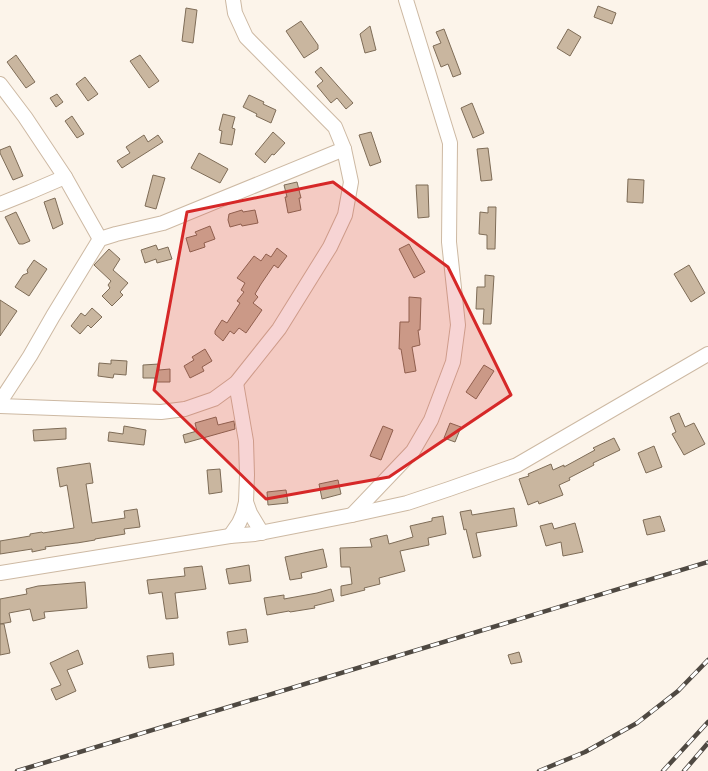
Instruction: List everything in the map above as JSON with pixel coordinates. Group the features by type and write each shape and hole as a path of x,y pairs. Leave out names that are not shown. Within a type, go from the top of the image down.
{"street":[{"path":"0,406 161,412 185,409 214,399 236,383 279,329 330,247 345,215 351,182 344,149 335,127 246,37 235,13 232,0"},
{"path":"352,515 413,451 431,420 453,362 458,325 449,242 450,143 406,0"},
{"path":"0,84 25,117 65,177 100,239"},
{"path":"0,402 30,356 100,239 163,223 344,149"},
{"path":"0,204 65,177"},
{"path":"0,573 230,536 262,533 407,503 517,465 708,354"},
{"path":"230,536 239,523 246,502 246,441 236,383"},
{"path":"246,502 250,513 262,533"}],"highlighted area":[{"path":"333,182 448,267 511,395 389,477 266,499 154,390 187,212"}],"building":[{"path":"598,6 616,13 612,24 594,17"},
{"path":"186,8 197,10 193,43 182,41"},
{"path":"301,21 318,45 318,49 304,58 286,31"},
{"path":"370,26 376,50 365,53 360,34"},
{"path":"444,29 461,74 453,77 448,64 441,67 433,46 441,43 436,32"},
{"path":"568,29 581,37 570,56 557,48"},
{"path":"16,55 35,82 26,88 7,62"},
{"path":"140,55 159,81 149,88 130,61"},
{"path":"321,67 353,103 346,109 337,98 331,103 317,86 323,81 315,72"},
{"path":"85,77 98,94 88,101 76,84"},
{"path":"57,94 63,102 56,107 50,98"},
{"path":"249,95 276,110 271,123 256,116 257,114 243,107"},
{"path":"472,103 484,133 473,138 461,108"},
{"path":"223,114 235,117 232,128 235,129 232,145 220,143 222,131 219,130"},
{"path":"72,116 84,134 77,138 65,121"},
{"path":"273,132 285,143 274,155 272,154 265,163 255,154"},
{"path":"371,132 381,162 370,166 359,135"},
{"path":"144,135 148,142 158,135 163,142 122,168 117,161 130,153 126,147"},
{"path":"10,146 23,176 13,180 0,153 0,150"},
{"path":"488,148 492,180 481,181 477,149"},
{"path":"199,153 228,169 220,183 191,168"},
{"path":"153,175 165,178 156,209 145,206"},
{"path":"628,179 644,180 643,203 627,202"},
{"path":"297,182 301,198 299,198 301,210 288,213 285,197 287,197 284,185"},
{"path":"416,185 428,185 429,217 418,218"},
{"path":"55,198 63,224 53,229 44,202"},
{"path":"488,207 496,207 495,249 487,249 487,235 479,234 480,212 488,213"},
{"path":"242,210 243,212 255,210 258,223 242,226 241,224 230,227 228,220 229,214"},
{"path":"16,212 30,241 23,244 19,244 5,217"},
{"path":"210,226 215,239 204,243 205,247 190,252 186,238 197,235 195,232"},
{"path":"409,244 425,272 414,278 399,249"},
{"path":"156,245 158,250 168,247 172,259 157,263 156,259 145,263 141,250"},
{"path":"277,248 287,256 278,268 274,265 255,294 258,297 253,303 262,310 246,333 239,328 234,334 230,331 223,341 215,334 215,331 222,320 227,323 240,303 237,301 244,292 241,290 245,283 237,278 254,256 261,261 266,254 271,257"},
{"path":"109,249 120,259 113,270 128,283 120,292 123,295 112,306 102,296 110,288 108,285 111,281 94,265"},
{"path":"34,260 47,269 29,296 15,287 23,275 28,273 27,270"},
{"path":"689,265 705,293 691,302 674,274"},
{"path":"485,275 494,276 491,324 483,324 484,309 476,309 477,287 485,287"},
{"path":"409,297 421,298 420,330 418,330 420,345 412,347 416,371 405,373 401,349 399,349 400,322 409,322"},
{"path":"0,300 17,311 0,336"},
{"path":"92,308 102,317 91,328 88,325 80,334 71,326 81,313 85,316"},
{"path":"205,349 212,361 202,367 204,371 190,378 184,366 194,360 192,357"},
{"path":"111,360 127,361 126,375 114,374 113,378 98,376 99,363 111,364"},
{"path":"159,364 159,370 170,369 170,382 155,382 155,378 143,378 143,365"},
{"path":"484,365 494,371 476,399 466,392"},
{"path":"679,413 685,427 694,423 705,444 684,455 672,434 676,432 670,417"},
{"path":"216,417 218,425 234,421 235,429 185,443 183,435 197,431 195,423"},
{"path":"450,423 461,427 455,442 444,438"},
{"path":"124,426 146,430 144,445 108,441 109,432 123,434"},
{"path":"383,426 393,430 381,460 370,456"},
{"path":"66,428 66,439 34,441 33,430"},
{"path":"614,438 620,450 593,463 594,465 559,485 563,495 539,504 538,501 528,505 519,479 529,476 528,474 551,464 553,470 564,465 564,467 595,450 593,448"},
{"path":"654,446 662,467 646,473 638,453"},
{"path":"90,463 93,483 86,484 92,523 125,518 124,511 137,509 140,527 124,529 125,534 95,540 45,547 46,549 32,552 32,549 0,554 0,541 30,536 30,534 74,528 67,485 60,487 57,468"},
{"path":"220,469 222,492 209,494 207,470"},
{"path":"338,480 341,494 322,499 319,484"},
{"path":"286,490 288,503 268,505 267,492"},
{"path":"514,508 517,526 476,533 481,556 473,558 460,512 471,510 472,515"},
{"path":"443,516 446,534 428,538 429,545 400,551 405,571 379,578 380,584 364,588 365,590 341,596 341,586 352,584 350,567 341,567 340,548 372,547 370,539 387,535 389,544 413,537 410,526 432,521 432,518"},
{"path":"660,516 665,531 647,535 643,520"},
{"path":"552,523 554,529 575,523 583,552 563,556 561,542 546,546 540,526"},
{"path":"323,549 327,567 301,573 302,578 290,580 285,557"},
{"path":"249,565 251,581 229,584 226,569"},
{"path":"202,566 206,589 175,593 178,618 166,619 162,592 149,594 147,580 185,576 184,568"},
{"path":"85,582 87,608 44,612 45,618 33,621 30,609 9,613 11,622 0,624 0,599 27,594 26,589 38,586"},
{"path":"331,589 334,601 314,606 315,608 267,615 264,598 284,595 284,599"},
{"path":"0,624 4,624 10,653 0,655"},
{"path":"246,629 248,642 229,645 227,632"},
{"path":"78,650 83,664 67,670 76,691 56,700 51,689 61,685 50,663"},
{"path":"519,652 522,662 511,664 508,655"},
{"path":"173,653 174,665 149,668 147,656"}],"railway":[{"path":"17,771 708,562"},
{"path":"539,771 585,752 637,723 678,691 708,660"},
{"path":"663,771 708,722"},
{"path":"684,771 708,743"}]}
